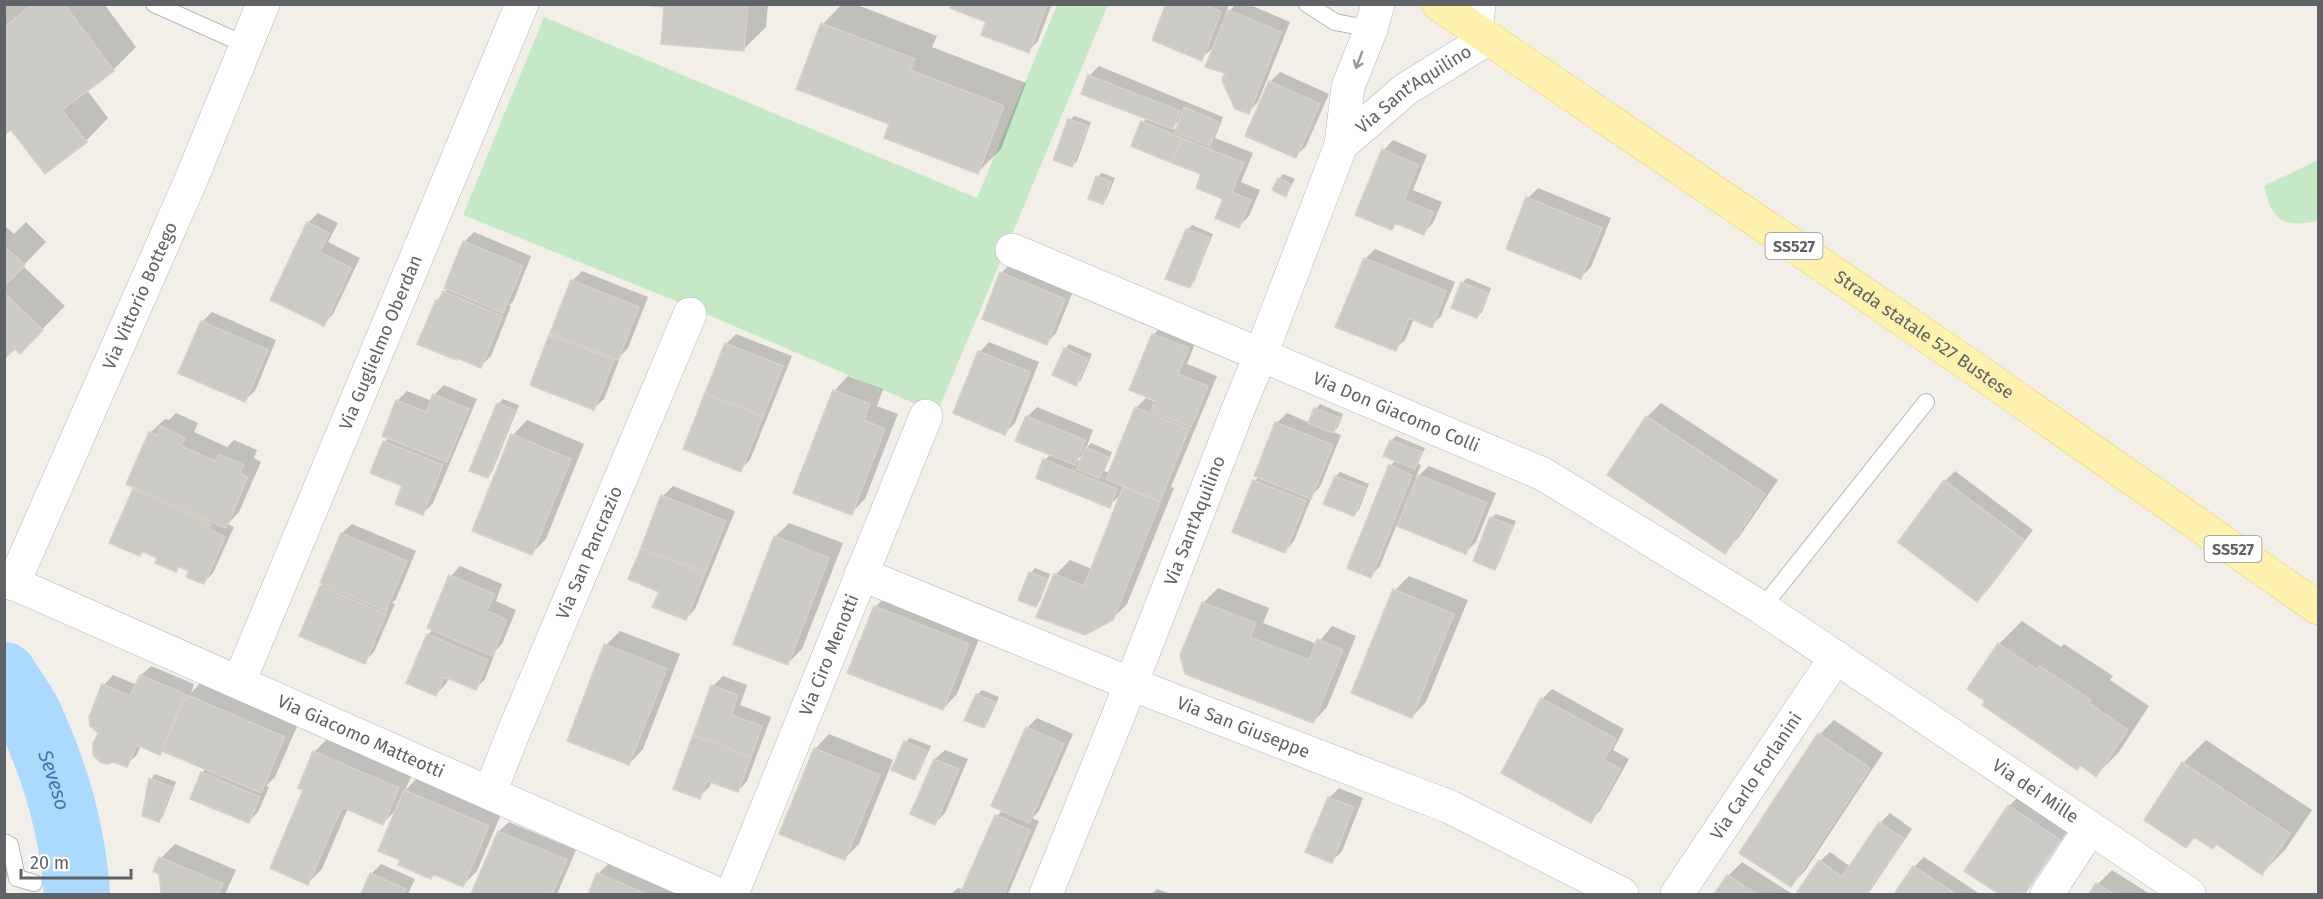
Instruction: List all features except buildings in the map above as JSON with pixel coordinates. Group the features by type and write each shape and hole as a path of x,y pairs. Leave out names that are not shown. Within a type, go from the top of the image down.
{"main road":[{"name":"Strada statale 527 Bustese","path":"1438,4 1481,25 2319,608"}],"street":[{"name":"Via Vittorio Bottego","path":"9,581 186,189 263,4"},
{"name":"Via Guglielmo Oberdan","path":"239,682 522,4"},
{"name":"Via Sant'Aquilino","path":"1046,894 1261,354 1341,145 1348,87 1374,17"},
{"name":"Via Sant'Aquilino","path":"1341,145 1481,25"},
{"name":"Via Don Giacomo Colli","path":"1012,250 1543,474 1762,608 1882,688"},
{"name":"Via San Pancrazio","path":"490,793 690,314"},
{"name":"Via Ciro Menotti","path":"732,894 926,416"},
{"name":"Via San Giuseppe","path":"861,574 1131,684 1450,807 1622,894"},
{"name":"Via Giacomo Matteotti","path":"9,581 718,894"},
{"name":"Via Carlo Forlanini","path":"1677,894 1836,657"},
{"name":"Via dei Mille","path":"1882,688 2189,894"},
{"path":"2047,894 2090,829"}],"lane":[{"path":"154,4 246,45"},
{"name":"Via Sant'Aquilino","path":"1307,4 1335,22 1374,17"},
{"path":"1762,608 1926,402"},
{"path":"4,842 10,845 17,878 34,883"}],"green space":[{"path":"1057,5 1108,5 937,413 671,299 463,215 544,17 977,198"},
{"path":"2318,160 2318,221 2296,223 2281,219 2271,207 2264,186"}],"waterway":[{"name":"Seveso","path":"4,675 31,719 48,761 62,805 72,849 77,894"}]}
